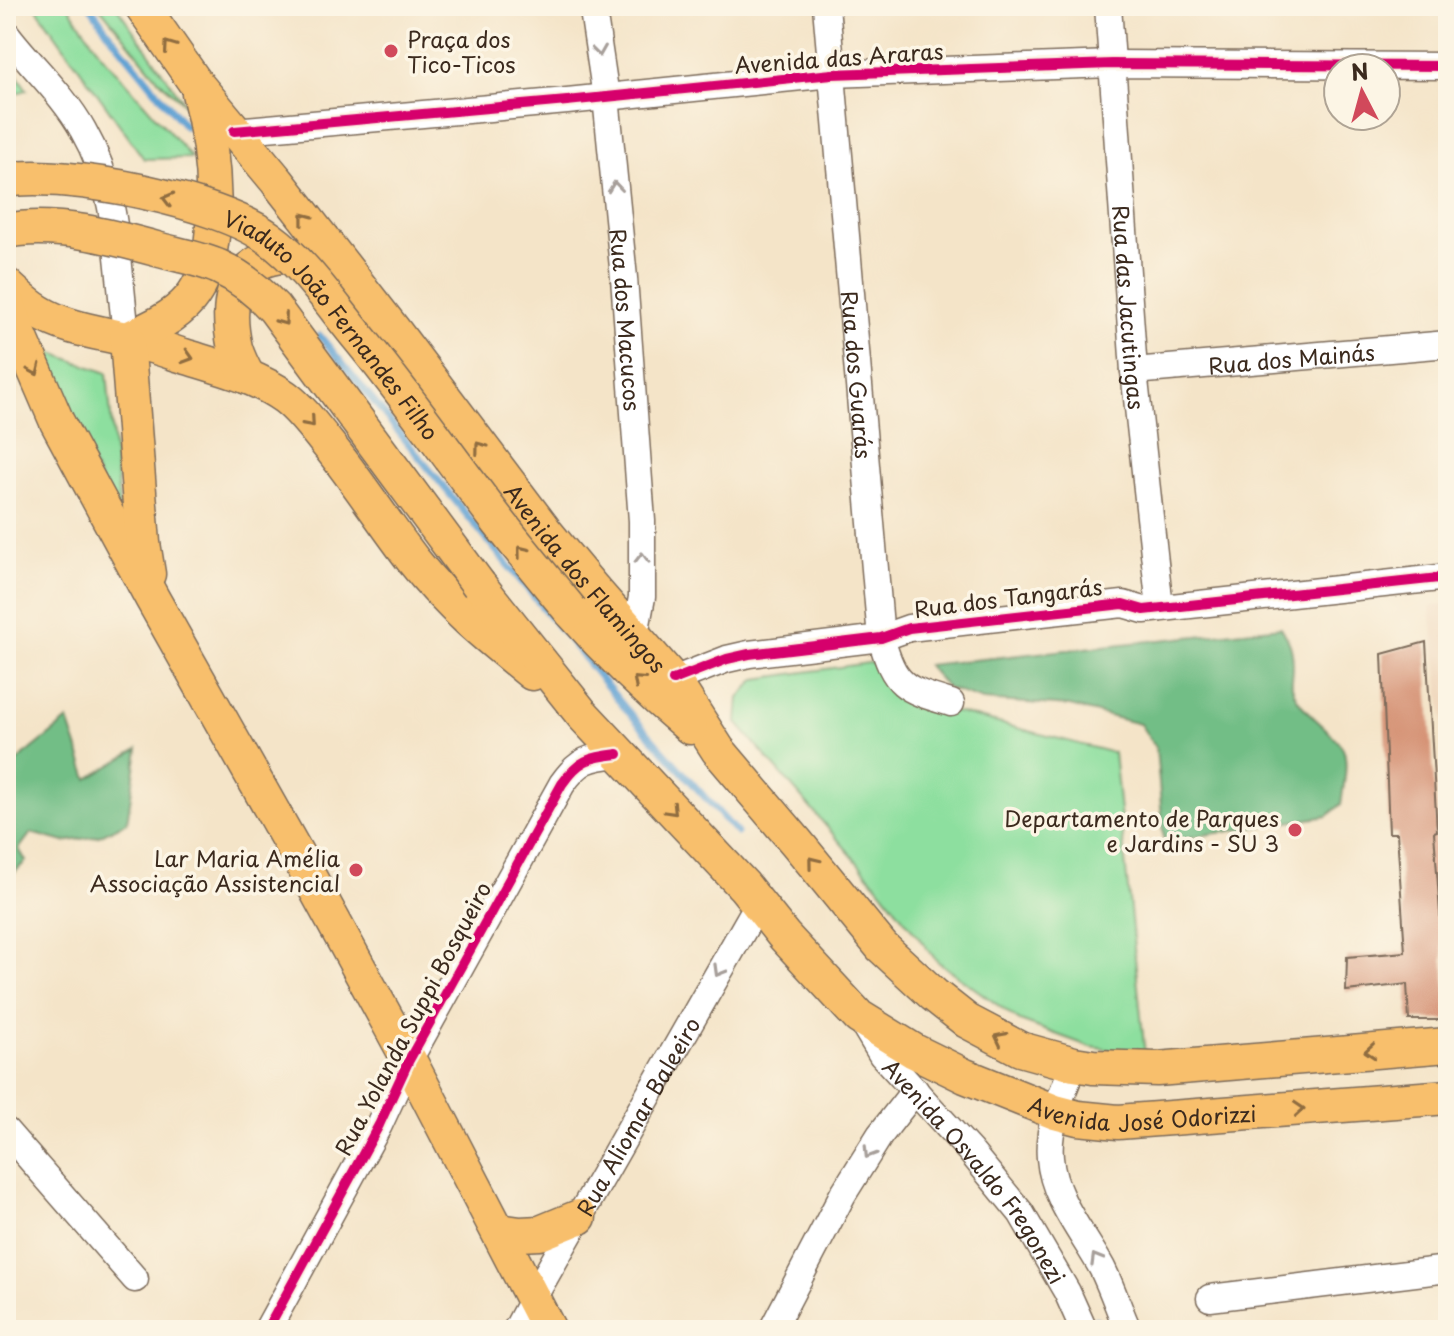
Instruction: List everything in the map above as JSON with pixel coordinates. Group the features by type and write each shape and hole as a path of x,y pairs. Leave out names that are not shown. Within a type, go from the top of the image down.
{"main road":[{"name":"Avenida dos Flamingos","path":"145,7 197,85 277,181 394,331 544,530 673,680 718,750 882,947 967,1021 1020,1049 1084,1065"},
{"path":"127,339 182,307 196,290 206,269 212,242 211,163 197,85"},
{"name":"Viaduto João Fernandes Filho","path":"6,180 58,178 142,192 204,209 245,224 269,238 298,263 393,380 493,515 606,651 718,750"},
{"name":"Viaduto João Fernandes Filho","path":"6,231 35,228 74,231 145,246 218,267 257,291 274,308 479,585 582,714"},
{"path":"248,377 236,351 232,315 237,283 246,271 261,260 280,255 311,257 349,274"},
{"path":"6,285 47,316 248,377 288,399 310,422 442,595 468,622 582,714"},
{"path":"6,298 57,422 409,1060 549,1330"},
{"path":"127,339 143,543 152,598"},
{"name":"Avenida José Odorizzi","path":"582,714 744,886 784,936 859,1017 952,1070 1055,1112 1118,1122 1448,1097"},
{"name":"Avenida José Odorizzi","path":"1084,1065 1157,1069 1448,1045"},
{"path":"499,1231 540,1233 579,1217"}],"street":[{"name":"Rua dos Macucos","path":"591,6 606,97 624,278 642,521 642,597 635,635"},
{"name":"Rua dos Guarás","path":"826,6 881,638 889,665 898,680 910,689 951,703"},
{"name":"Rua das Jacutingas","path":"1108,6 1134,371 1160,608"},
{"path":"6,33 68,108 98,158 116,229 127,339"},
{"name":"Avenida das Araras","path":"234,131 832,74 1112,64 1448,66"},
{"name":"Rua dos Mainás","path":"1134,371 1448,344"},
{"name":"Rua dos Tangarás","path":"673,680 749,654 881,638 909,628 1123,604 1144,610 1448,577"},
{"name":"Rua Yolanda Suppi Bosqueiro","path":"267,1330 379,1125 409,1060 562,784 581,762 592,757 618,754"},
{"name":"Rua Aliomar Baleeiro","path":"516,1330 758,904"},
{"name":"Avenida Osvaldo Fregonezi","path":"859,1017 882,1055 970,1151 1021,1213 1067,1292 1084,1330"},
{"name":"Avenida Osvaldo Fregonezi","path":"1084,1065 1055,1112 1050,1158 1063,1201 1102,1269 1128,1330"},
{"path":"772,1330 843,1194 880,1135 915,1090"},
{"path":"6,1131 135,1279"},
{"path":"1210,1298 1448,1269"}],"shaded area":[{"path":"1448,605 1448,764 1430,606"}],"green space":[{"path":"35,6 68,6 101,54 192,158 144,159"},
{"path":"99,6 116,6 186,105 158,79"},
{"path":"6,59 27,90 6,96"},
{"path":"39,348 107,373 121,526"},
{"path":"1281,627 1292,651 1295,695 1338,741 1345,754 1341,804 1328,816 1164,841 1156,748 1140,724 1070,706 983,700 947,688 927,665"},
{"path":"875,662 895,695 1114,753 1145,1055 1091,1047 1020,1021 937,961 878,886 737,723 739,698 756,679"},
{"path":"68,720 88,779 138,749 127,822 99,836 64,842 31,833 19,849 26,861 6,881 6,770"}],"building":[{"path":"1426,642 1437,831 1434,832 1448,1020 1409,1020 1407,984 1346,991 1347,957 1405,952 1397,833 1389,833 1382,654"}],"waterway":[{"path":"90,6 185,126"},
{"path":"320,336 625,708 737,833"},
{"path":"1096,1320 1100,1330"}],"cycle path":[{"path":"234,131 832,74 1112,64 1448,66"},
{"path":"673,680 749,654 881,638 909,628 1123,604 1144,610 1448,577"},
{"path":"267,1330 379,1125 409,1060 562,784 586,761 618,754"}],"place":[{"name":"Praça dos Tico-Ticos","path":"391,51"},
{"name":"Departamento de Parques e Jardins - SU 3","path":"1295,830"},
{"name":"Lar Maria Amélia Associação Assistencial","path":"356,870"}]}
